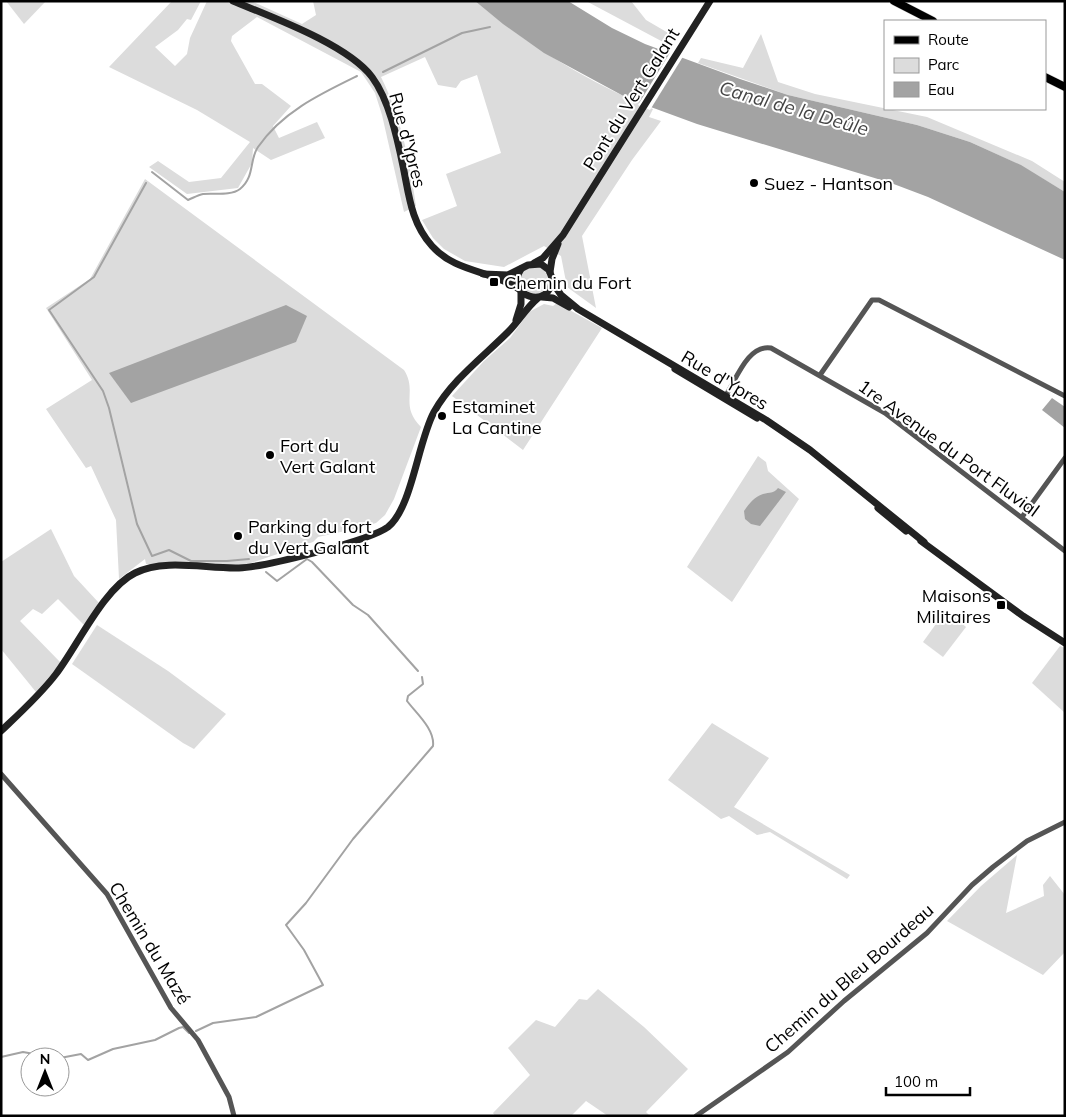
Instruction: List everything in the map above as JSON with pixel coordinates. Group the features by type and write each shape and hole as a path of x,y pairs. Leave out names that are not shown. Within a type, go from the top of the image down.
{"main road":[{"name":"Rue d'Ypres","path":"233,1 317,39 358,63 370,75 382,96 394,131 411,207 419,229 430,245 446,260 520,291"},
{"name":"Pont du Vert Galant","path":"563,235 710,1"},
{"path":"894,1 931,20"},
{"path":"1046,78 1065,87"},
{"path":"513,327 521,307 517,278 522,269 543,258 563,235"},
{"path":"1,731 52,679 107,599 125,579 137,572 154,567 252,567 368,537 389,526 403,504 426,430 439,403 483,355 550,288 552,259 563,235"},
{"path":"533,263 543,266 551,276"},
{"name":"Rue d'Ypres","path":"483,274 508,275 522,269"},
{"name":"Rue d'Ypres","path":"551,276 557,290 567,301 592,318"},
{"path":"520,291 530,298 540,297"},
{"name":"Rue d'Ypres","path":"540,297 553,298 592,318 726,395 776,427 806,447 864,493 893,522 1062,641"},
{"name":"Rue d'Ypres","path":"659,357 686,378 744,412 776,427"}],"street":[{"path":"820,375 872,300 879,300 1065,396"},
{"name":"1re Avenue du Port Fluvial","path":"726,395 754,352 764,347 771,348 885,413 1065,550"},
{"path":"1022,517 1065,458"},
{"name":"Chemin du Mazé","path":"1,774 88,870 110,898 171,1008 195,1036 230,1097 234,1116"},
{"name":"Chemin du Bleu Bourdeau","path":"696,1116 788,1052 844,1001 922,938 972,885 992,867 1027,841 1065,822"}],"green space":[{"path":"6,1 46,1 24,24"},
{"path":"172,1 201,1 191,20 187,19 178,30 155,47 175,66 187,54 190,38 207,1 251,1 302,24 316,15 313,1 475,1 516,33 560,62 605,87 653,109 649,117 661,121 632,160 582,236 596,308 567,287 561,256 544,246 504,267 465,261 444,249 433,238 422,220 457,206 446,174 501,153 477,75 461,81 456,88 438,85 425,57 381,77 394,108 404,140 411,173 416,206 404,212 382,115 375,93 361,72 257,17 232,36 231,41 255,84 262,84 291,106 273,126 279,138 317,122 325,138 271,160 253,148 252,163 238,188 187,194 149,167 158,161 189,182 221,178 250,142 197,110 109,67"},
{"path":"586,1 631,1 646,20 670,34 665,43"},
{"path":"761,34 778,82 815,94 884,108 884,110 927,117 1032,161 1065,182 1065,192 1020,165 970,142 917,125 788,95 698,63 701,58 743,68"},
{"path":"145,179 404,370 408,378 411,412 421,427 394,499 385,515 376,523 318,537 313,542 245,565 146,564 145,559 119,579 116,520 91,466 86,468 46,409 92,380 46,308 90,279"},
{"path":"534,266 544,270 548,280 544,290 534,294 524,290 520,280 524,270"},
{"path":"557,303 602,328 523,450 452,396 484,361 510,338 529,312 544,304 553,306"},
{"path":"758,456 766,462 768,471 799,499 732,602 687,567"},
{"path":"51,529 74,576 99,603 85,626 58,599 42,614 33,609 20,621 61,663 36,692 1,649 1,562"},
{"path":"946,610 966,627 943,657 923,642"},
{"path":"97,625 168,671 226,714 194,749 72,664"},
{"path":"1060,646 1065,648 1065,713 1032,683"},
{"path":"712,723 769,758 734,807 850,875 847,879 770,832 757,835 729,816 721,819 668,780"},
{"path":"1017,855 1006,913 1044,896 1043,885 1050,876 1065,895 1065,952 1043,975 947,921 981,886"},
{"path":"598,989 644,1027 688,1069 646,1112 650,1116 608,1116 586,1101 571,1116 495,1116 493,1113 530,1075 508,1048 536,1020 555,1027 579,999 587,1000"}],"water":[{"name":"Canal de la Deûle","path":"475,1 568,1 612,28 645,44 740,79 788,95 917,125 970,142 1021,165 1065,192 1065,260 928,197 891,183 697,124 629,99 544,53 503,24"},
{"path":"286,305 307,316 296,342 131,403 109,373"},
{"path":"1052,398 1065,407 1065,428 1042,410"},
{"path":"778,488 786,492 760,526 751,524 745,519 744,511 752,501 760,495 773,492"}],"pier":[{"path":"671,51 684,55 650,110 638,105"}],"waterway":[{"path":"383,72 462,33 490,27"},
{"path":"152,172 188,200 203,194 236,191 248,179 258,147 278,124 316,97 357,76"},
{"path":"146,183 94,277 49,310 103,391 109,408 137,524 152,556 169,550 191,561 249,559"},
{"path":"266,572 277,581 307,559 312,562 353,605 368,615 418,671"},
{"path":"196,1031 213,1023 256,1017 323,985 304,950 286,925 306,903 353,839 433,746 433,740 428,727 407,701 408,696 423,684 422,677"},
{"path":"70,1056 81,1054 88,1060 113,1049 155,1040 179,1028 183,1027 189,1033"},
{"path":"1,1057 20,1053"}],"place":[{"name":"Suez - Hantson","path":"754,183"},
{"name":"Chemin du Fort","path":"494,282"},
{"name":"Estaminet La Cantine","path":"442,416"},
{"name":"Fort du Vert Galant","path":"270,455"},
{"name":"Parking du fort du Vert Galant","path":"238,536"},
{"name":"Maisons Militaires","path":"1001,605"}]}
